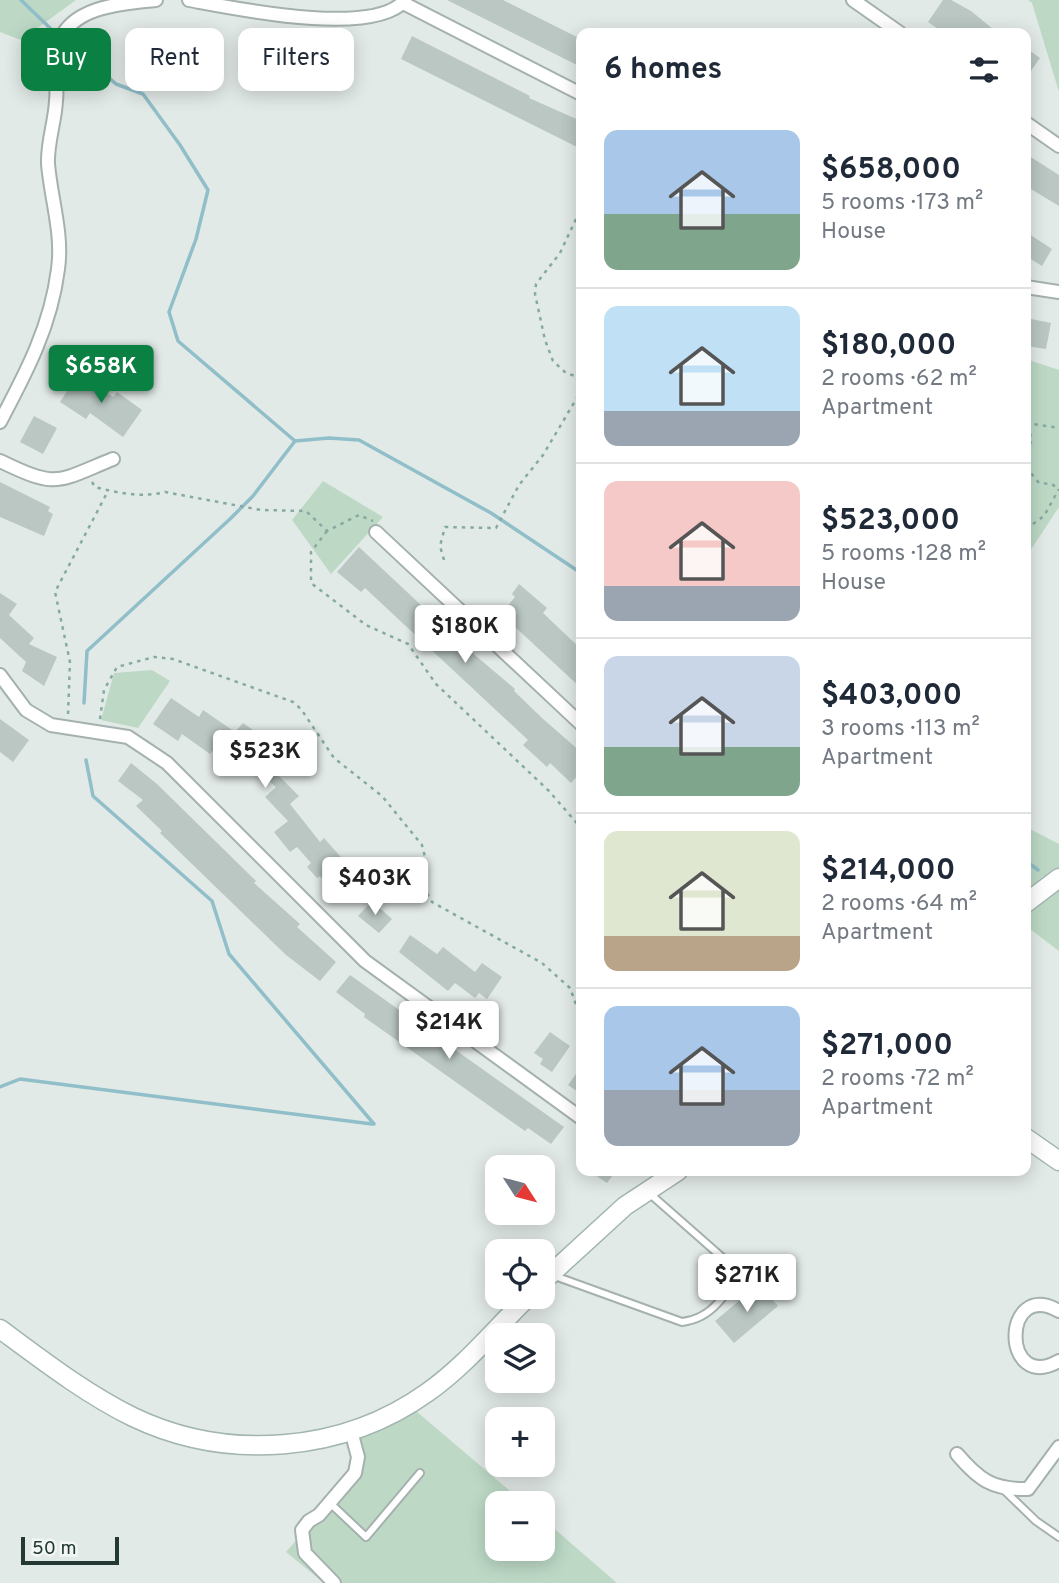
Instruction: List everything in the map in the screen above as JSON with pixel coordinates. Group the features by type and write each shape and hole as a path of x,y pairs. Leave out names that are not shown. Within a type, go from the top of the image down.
{"main road":[{"path":"1031,899 1059,878"},
{"path":"1031,1141 1059,1161"},
{"path":"555,1270 608,1220 670,1176"},
{"path":"0,1329 109,1404 165,1430 209,1440 260,1445 312,1441 351,1431 391,1415 438,1384 516,1309"}],"street":[{"path":"0,422 42,341 58,269 59,233 48,162 57,102 58,43 66,30 85,14 118,3 156,0"},
{"path":"189,0 272,15 312,18 379,15 404,2 576,91"},
{"path":"853,0 893,28"},
{"path":"1031,126 1059,146"},
{"path":"1031,288 1059,292"},
{"path":"0,461 35,478 51,481 113,459"},
{"path":"376,532 576,719"},
{"path":"0,675 26,710 51,725 128,737 167,763 365,961 576,1114"},
{"path":"1059,1311 1045,1306 1027,1311 1015,1326 1013,1336 1015,1345 1026,1361 1045,1366 1059,1361"},
{"path":"334,1583 311,1562 301,1539 304,1525 319,1515 350,1481 357,1465 351,1431"},
{"path":"957,1454 975,1475 1004,1490 1028,1489 1059,1447"}],"lane":[{"path":"555,1282 682,1322 696,1320 705,1312 729,1288 733,1281 732,1266 646,1192"},
{"path":"330,1503 366,1537 420,1474"},
{"path":"1004,1490 1036,1521 1059,1537"}],"path":[{"path":"576,219 560,253 537,284 535,294 545,340 553,361 566,373 576,376"},
{"path":"444,560 440,545 445,527 496,528 519,485 543,455 576,399"},
{"path":"1031,424 1059,428"},
{"path":"86,470 95,488 153,495 166,492 261,510 306,511 327,531"},
{"path":"1031,473 1039,483 1052,484 1059,490 1044,516 1031,525"},
{"path":"67,728 69,662 55,592 108,491"},
{"path":"376,532 375,523 359,515 327,531 311,552 311,583 366,625 408,644 436,684 548,790 576,822"},
{"path":"96,733 104,690 112,673 124,664 154,657 173,659 293,702 310,721 334,758 382,796 416,838 425,857 423,887 432,902 542,963 570,988 576,1004"}],"green space":[{"path":"0,0 76,0 38,28 21,28 21,40 0,32"},
{"path":"1028,0 1059,0 1059,92 1032,3"},
{"path":"1031,361 1059,370 1059,507 1031,549"},
{"path":"323,481 383,517 331,574 292,520"},
{"path":"152,670 170,681 138,728 101,720 114,673"},
{"path":"1031,830 1059,844 1059,951 1031,930"},
{"path":"409,1405 485,1470 485,1477 493,1477 510,1491 485,1491 485,1561 555,1561 555,1529 617,1583 324,1583 286,1552 355,1473 351,1431"}],"building":[{"path":"447,0 503,0 576,36 576,64"},
{"path":"943,0 951,0 971,11 992,28 937,28 928,22"},
{"path":"412,36 530,96 529,98 576,119 576,146 401,59"},
{"path":"1031,52 1040,58 1031,71"},
{"path":"1031,157 1059,175 1059,206 1031,189"},
{"path":"1031,235 1052,249 1042,266 1031,259"},
{"path":"1031,319 1051,323 1046,349 1031,347"},
{"path":"79,373 113,397 117,392 142,410 123,437 90,413 86,419 60,402"},
{"path":"34,416 57,428 43,454 20,442"},
{"path":"0,482 50,507 48,511 53,514 44,536 0,517"},
{"path":"359,547 453,635 455,632 466,642 463,645 515,689 542,718 576,748 576,778 571,783 550,763 547,767 523,745 528,740 365,588 361,592 337,572"},
{"path":"519,584 547,608 543,613 576,644 576,683 501,614 515,597 512,594"},
{"path":"0,593 17,604 9,615 34,638 29,644 57,657 44,686 22,671 26,662 0,638"},
{"path":"171,698 199,717 203,710 235,732 243,723 260,735 258,738 285,763 276,773 299,796 290,804 320,842 324,838 364,883 342,902 320,876 317,878 307,867 311,863 297,847 290,852 274,832 288,821 265,797 276,787 252,767 258,760 242,748 236,756 219,742 210,754 182,734 178,741 153,724"},
{"path":"0,719 29,740 13,762 0,752"},
{"path":"131,763 157,784 256,881 254,883 300,924 297,927 336,962 320,981 286,955 160,833 162,831 136,806 143,800 118,781"},
{"path":"372,901 392,919 379,933 358,916"},
{"path":"410,935 437,954 443,947 475,972 482,963 502,977 487,999 479,993 475,998 455,983 448,991 399,952"},
{"path":"350,975 564,1127 551,1144 528,1128 525,1131 364,1017 365,1014 336,992"},
{"path":"550,1032 570,1046 552,1072 540,1064 543,1059 534,1053"},
{"path":"576,1074 576,1091 568,1085"},
{"path":"596,1176 612,1176 607,1183"},
{"path":"759,1284 778,1306 734,1343 715,1321"}],"waterway":[{"path":"21,0 50,28"},
{"path":"111,80 143,94 208,190 196,239 169,312 178,341 295,441 329,438 359,440 491,513 576,570"},
{"path":"84,703 87,651 253,496 295,441"},
{"path":"86,760 93,796 212,901 229,954 374,1124"},
{"path":"1031,865 1038,870"},
{"path":"0,1087 20,1079 372,1124"}]}
